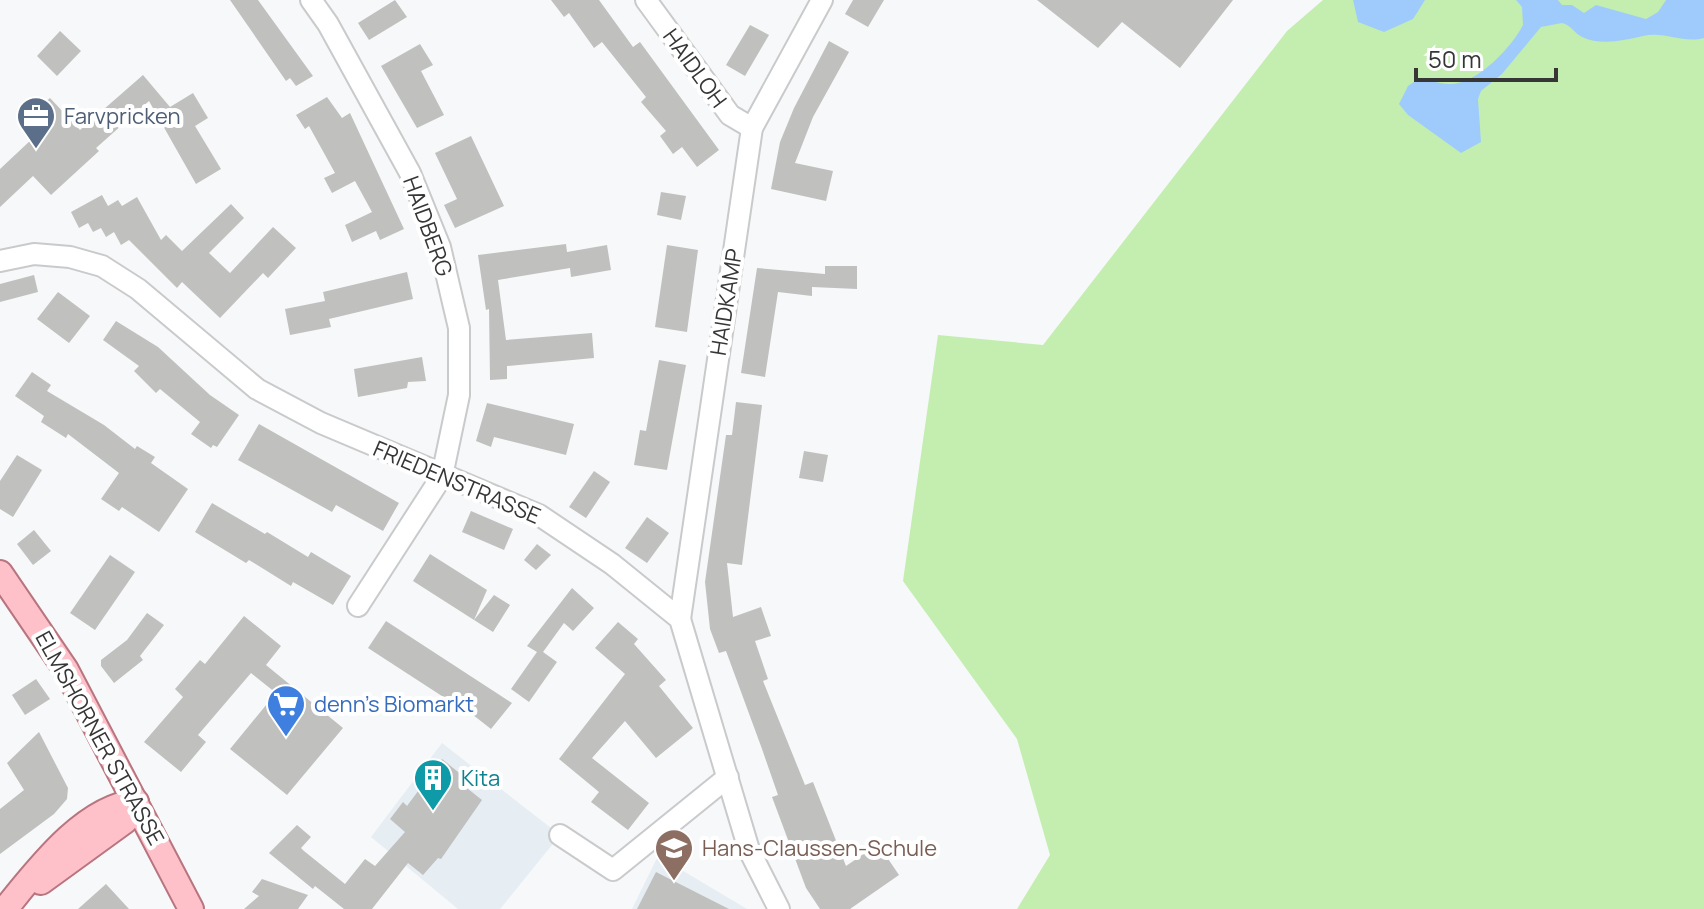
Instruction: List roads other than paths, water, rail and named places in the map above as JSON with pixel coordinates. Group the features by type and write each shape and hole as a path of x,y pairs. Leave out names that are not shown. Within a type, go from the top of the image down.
{"main road":[{"name":"ELMSHORNER STRASSE","path":"0,573 66,670 191,909"},
{"path":"5,909 125,821 136,802"}],"street":[{"name":"HAIDBERG","path":"311,0 328,24 410,173 440,247 459,328 459,395 442,476"},
{"name":"HAIDLOH","path":"646,0 730,115 752,128"},
{"name":"HAIDKAMP","path":"680,619 752,128 822,0"},
{"name":"FRIEDENSTRASSE","path":"0,261 34,254 70,257 102,266 138,289 257,389 321,423 539,515 612,564 680,619"},
{"path":"358,606 442,476"},
{"path":"680,619 749,850 779,909"},
{"path":"560,835 613,870 728,777"}],"water":[{"path":"1353,0 1425,0 1413,19 1384,32 1358,22"},
{"path":"1516,0 1558,0 1562,5 1572,5 1584,13 1596,5 1646,19 1658,12 1666,0 1704,0 1704,38 1689,40 1651,35 1597,41 1582,37 1562,23 1541,27 1502,74 1481,91 1478,99 1481,142 1461,153 1408,115 1399,104 1408,86 1418,79 1460,83 1482,72 1511,44 1523,25 1522,7"}],"place":[{"name":"Farvpricken","path":"36,150"},
{"name":"denn's Biomarkt","path":"286,738"},
{"name":"Kita","path":"433,812"},
{"name":"Hans-Claussen-Schule","path":"674,882"}]}
